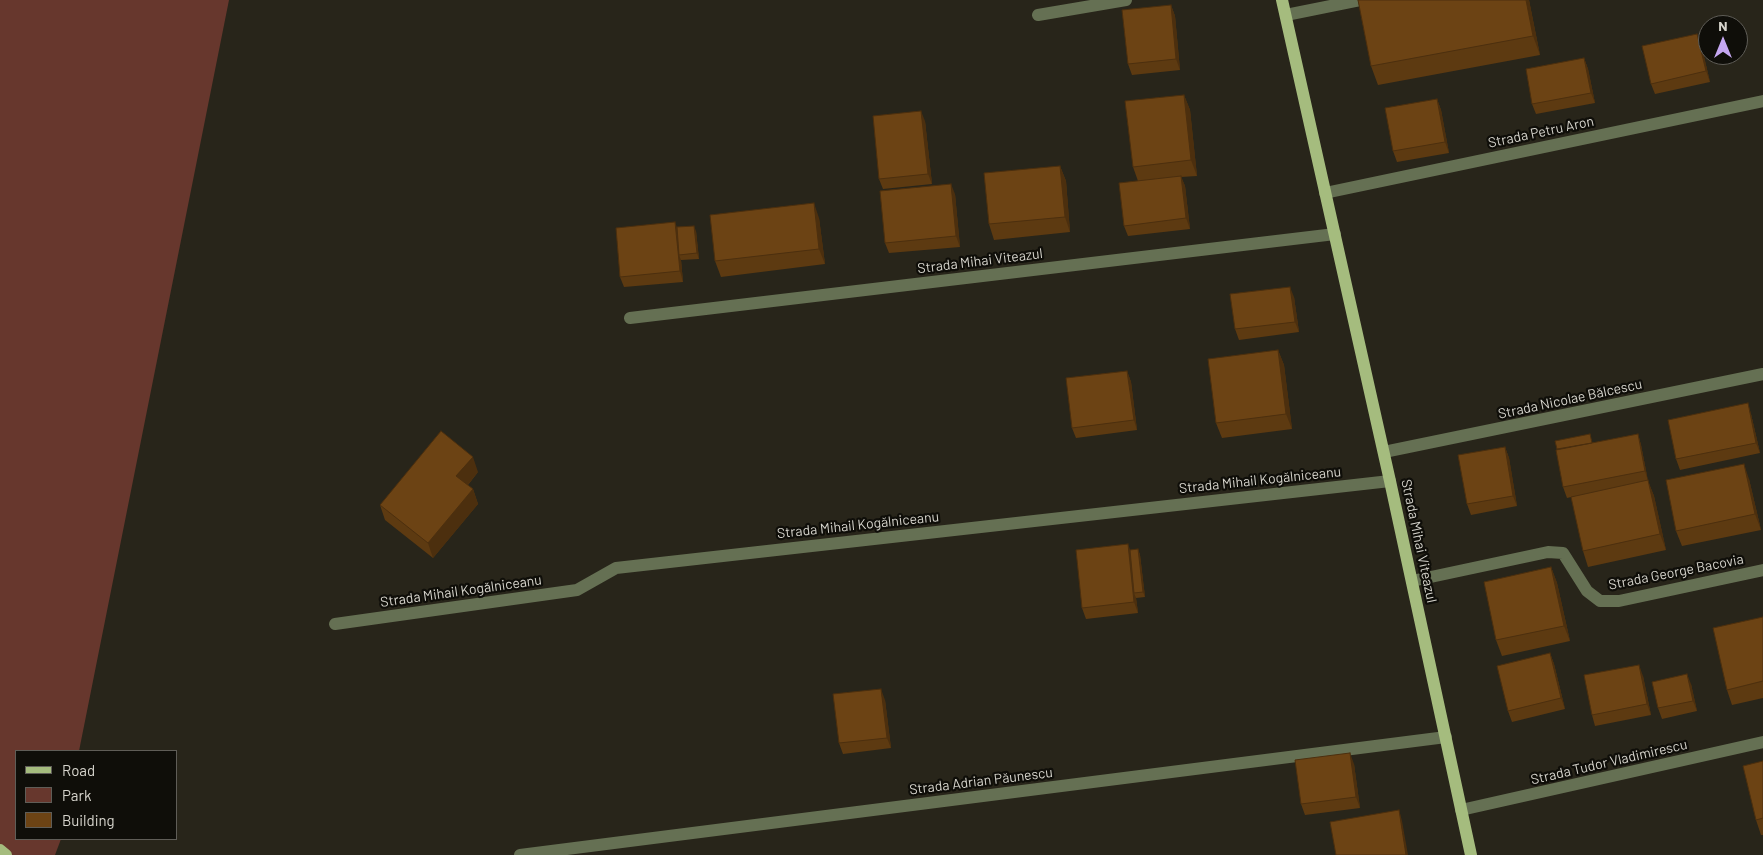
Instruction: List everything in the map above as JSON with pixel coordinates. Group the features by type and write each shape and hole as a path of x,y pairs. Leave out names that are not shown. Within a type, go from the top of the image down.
{"main road":[{"name":"Strada Mihai Viteazul","path":"1282,0 1384,452 1471,855"},
{"path":"0,850 6,855"}],"street":[{"path":"1038,15 1126,0"},
{"path":"1286,15 1360,0"},
{"name":"Strada Petru Aron","path":"1325,192 1763,101"},
{"name":"Strada Mihai Viteazul","path":"630,318 1335,234"},
{"name":"Strada Nicolae Bălcescu","path":"1384,452 1763,374"},
{"name":"Strada Mihail Kogălniceanu","path":"335,624 577,590 616,568 1390,481"},
{"name":"Strada George Bacovia","path":"1412,581 1548,552 1564,553 1587,591 1600,601 1619,601 1763,570"},
{"name":"Strada Adrian Păunescu","path":"520,855 1446,737"},
{"name":"Strada Tudor Vladimirescu","path":"1461,810 1763,742"}],"green space":[{"path":"0,0 229,0 79,750 15,750 15,840 61,840 55,855 0,855"}],"building":[{"path":"1358,0 1526,0 1533,36 1371,66"},
{"path":"1171,5 1176,59 1128,64 1122,10"},
{"path":"1697,34 1698,65 1705,65 1706,71 1651,84 1642,46"},
{"path":"1584,58 1591,93 1532,104 1526,69"},
{"path":"1184,95 1191,160 1133,167 1125,101"},
{"path":"1437,99 1445,142 1393,151 1385,108"},
{"path":"921,111 928,174 879,179 873,116"},
{"path":"1060,166 1065,217 989,224 984,173"},
{"path":"1181,176 1186,218 1124,226 1119,183"},
{"path":"951,184 956,236 885,243 880,191"},
{"path":"814,203 819,249 715,261 710,215"},
{"path":"675,222 680,271 620,277 616,228"},
{"path":"694,226 697,253 679,255 677,227"},
{"path":"1290,287 1295,322 1235,329 1230,294"},
{"path":"1278,350 1286,414 1216,423 1208,359"},
{"path":"1127,371 1134,420 1072,428 1066,378"},
{"path":"1748,403 1756,443 1676,459 1668,420"},
{"path":"441,431 473,457 456,476 473,489 428,543 380,505"},
{"path":"1590,434 1592,443 1557,449 1555,441"},
{"path":"1638,434 1645,471 1563,487 1556,450"},
{"path":"1505,447 1513,496 1467,504 1458,455"},
{"path":"1744,464 1755,514 1676,531 1666,480"},
{"path":"1648,480 1660,534 1583,551 1571,497"},
{"path":"1128,544 1134,602 1082,608 1076,550"},
{"path":"1138,549 1143,592 1134,593 1130,550"},
{"path":"1551,567 1564,626 1496,640 1484,582"},
{"path":"1763,617 1763,681 1727,690 1713,628"},
{"path":"1550,653 1561,698 1508,711 1497,666"},
{"path":"1639,665 1647,704 1592,715 1584,675"},
{"path":"1687,674 1693,701 1658,708 1652,682"},
{"path":"881,689 887,738 839,743 833,694"},
{"path":"1350,753 1356,797 1301,804 1295,760"},
{"path":"1763,761 1763,818 1756,820 1743,766"},
{"path":"1399,810 1406,855 1336,855 1330,822"}]}
